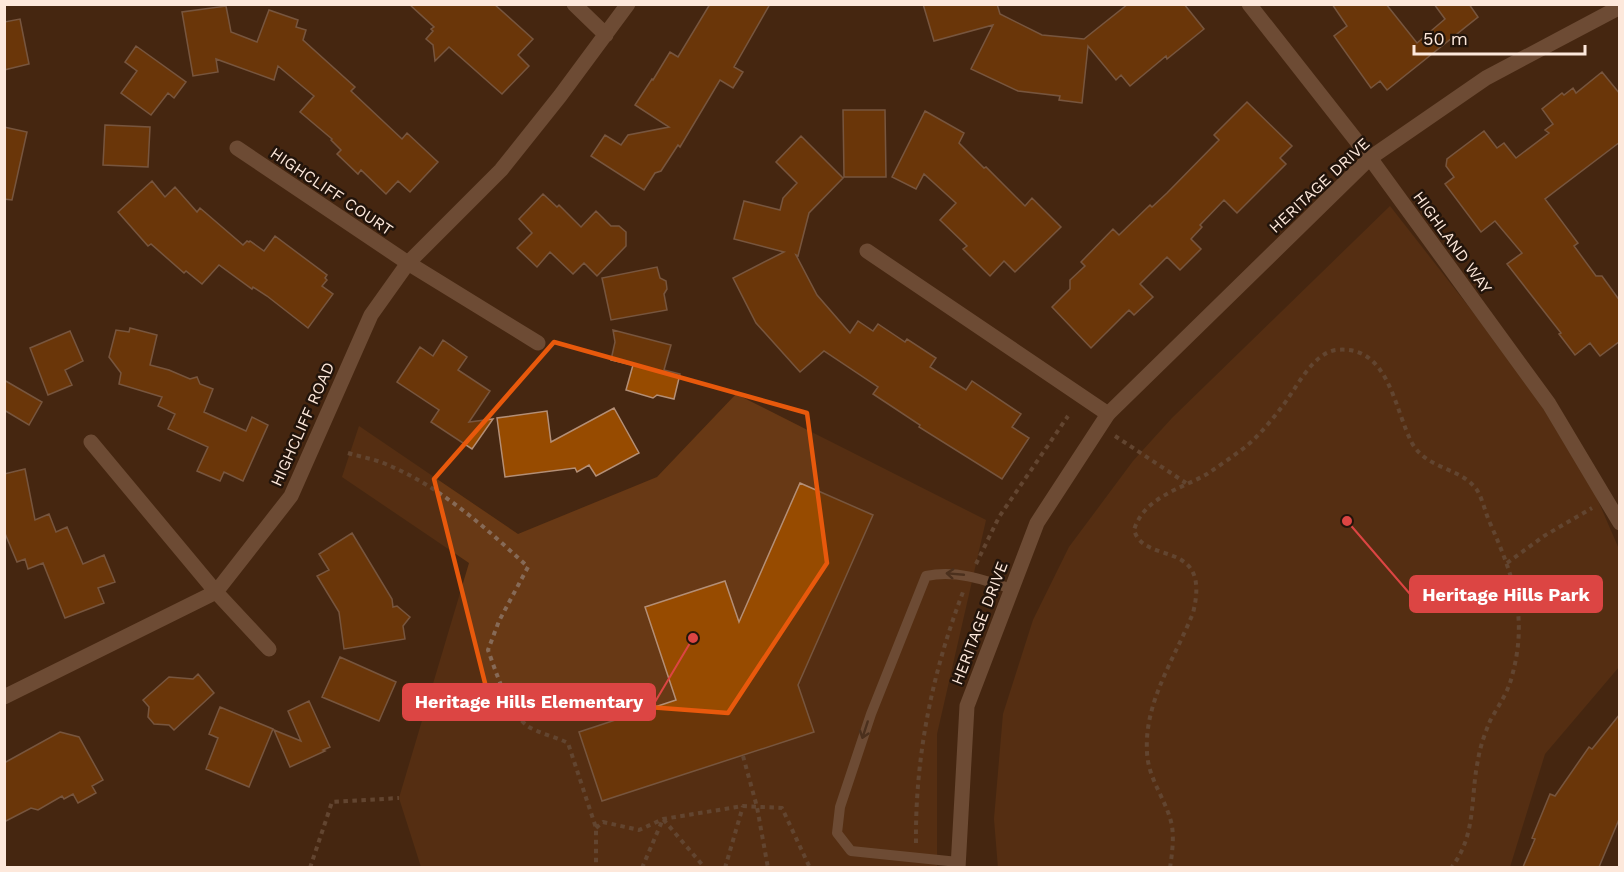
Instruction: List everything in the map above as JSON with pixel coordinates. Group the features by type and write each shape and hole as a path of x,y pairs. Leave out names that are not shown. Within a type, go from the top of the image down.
{"street":[{"path":"574,4 606,35"},
{"name":"HIGHCLIFF ROAD","path":"4,697 216,592 291,496 371,315 408,263 501,170 560,96 628,4"},
{"name":"HIGHLAND WAY","path":"1249,4 1370,158 1549,404 1615,510"},
{"name":"HERITAGE DRIVE","path":"958,865 967,706 1037,523 1104,421 1370,158 1486,78 1620,7"},
{"name":"HIGHCLIFF COURT","path":"237,148 408,263"},
{"path":"867,250 1104,421"},
{"path":"408,263 538,343"},
{"path":"91,442 216,592 269,648"}],"lane":[{"path":"958,865 851,851 837,833 840,807 871,714 926,576 942,573 970,575 1012,589"}],"path":[{"path":"1170,867 1173,842 1172,825 1151,775 1146,752 1156,695 1193,613 1196,600 1195,575 1189,566 1179,559 1139,541 1134,530 1141,516 1157,500 1205,475 1250,443 1281,409 1320,357 1332,351 1353,350 1377,366 1386,378 1417,451 1435,465 1464,478 1476,488 1507,563 1518,599 1519,622 1512,678 1483,738 1475,778 1468,836 1464,849 1451,867"},
{"path":"916,859 919,768 926,721 945,643 970,575 999,517 1068,416"},
{"path":"1104,421 1187,483"},
{"path":"348,453 388,465 436,491 493,534 528,567 499,621 488,650 500,682 515,711 529,727 568,743 596,828 596,867"},
{"path":"1507,563 1544,536 1615,510"},
{"path":"743,756 757,807 768,867"},
{"path":"310,867 332,802 399,798"},
{"path":"596,828 603,822 639,830 663,819 743,806 782,808 810,867"},
{"path":"725,867 743,806"},
{"path":"642,867 663,819"},
{"path":"663,819 705,867"}],"highlighted area":[{"path":"554,342 807,413 827,563 728,713 488,695 434,479"}],"shaded area":[{"path":"1390,206 1526,380 1596,496 1619,549 1619,667 1545,754 1510,867 998,868 994,819 1003,714 1033,620 1069,547 1133,461 1172,418"},
{"path":"736,394 986,520 937,734 937,867 421,867 399,798 469,563 342,477 359,426 518,534 657,477"}],"building":[{"path":"409,4 494,4 533,39 518,55 529,66 502,94 449,47 435,61 433,45 426,39 434,27"},
{"path":"710,4 770,4 734,67 743,72 733,88 720,80 680,147 678,145 661,171 655,173 644,190 591,156 605,135 621,145 628,135 669,127 635,105 670,52 678,57"},
{"path":"923,4 997,4 1000,14 1042,35 1084,39 1128,4 1184,4 1204,29 1130,86 1121,75 1116,80 1088,46 1082,103 1059,100 1060,96 1018,91 971,69 993,25 934,41"},
{"path":"1332,4 1386,4 1417,43 1445,19 1434,4 1469,4 1478,17 1387,90 1380,81 1371,88 1334,36 1347,26"},
{"path":"226,6 231,32 257,42 269,10 298,20 296,27 306,30 303,40 355,87 351,91 402,139 407,133 438,162 410,192 398,181 386,194 361,170 358,174 337,154 341,150 332,139 300,112 314,96 278,66 274,80 216,59 218,72 193,76 182,12"},
{"path":"20,19 29,64 4,70 4,22"},
{"path":"136,46 186,82 174,98 168,93 151,115 121,93 137,71 125,62"},
{"path":"1602,72 1620,94 1620,142 1545,199 1578,243 1574,246 1596,276 1602,276 1620,301 1620,341 1600,356 1590,343 1575,355 1559,334 1561,333 1507,264 1522,253 1495,221 1481,232 1445,184 1454,177 1446,166 1447,159 1484,131 1497,148 1504,143 1516,158 1549,133 1545,130 1553,124 1542,109 1562,93 1564,95 1573,88 1576,93"},
{"path":"1247,102 1292,146 1280,158 1286,164 1237,213 1224,200 1200,225 1202,227 1191,239 1201,249 1180,270 1167,257 1140,284 1153,297 1134,315 1129,310 1091,348 1052,307 1070,289 1070,280 1085,266 1081,262 1113,229 1119,235 1150,205 1152,207 1167,193 1219,140 1214,135"},
{"path":"843,110 885,110 886,177 844,177"},
{"path":"925,111 964,133 959,143 984,168 986,167 1025,206 1032,198 1061,227 1015,272 1004,261 990,276 963,249 967,246 940,220 956,203 924,174 916,189 892,177"},
{"path":"105,125 150,127 148,167 103,165"},
{"path":"4,127 27,132 12,200 4,199"},
{"path":"801,136 843,178 809,213 798,256 796,255 817,295 850,333 858,321 873,331 878,324 905,342 907,339 936,358 930,367 966,390 972,381 1021,414 1012,427 1029,438 1002,479 919,427 920,425 873,394 878,387 824,351 800,372 756,323 733,278 784,252 734,239 744,201 780,210 783,198 797,183 776,162"},
{"path":"152,181 165,197 175,187 197,212 200,208 243,245 250,241 264,251 275,236 327,275 325,278 327,280 322,286 333,294 308,328 267,296 253,287 252,289 219,265 202,284 186,271 184,273 151,244 148,246 118,212"},
{"path":"543,194 557,207 559,205 581,227 596,211 611,226 619,226 626,232 626,246 597,276 584,263 573,274 550,252 537,267 517,248 532,233 519,219"},
{"path":"657,267 660,278 666,281 667,289 664,294 667,310 611,320 602,278"},
{"path":"130,328 157,335 150,365 190,379 197,377 200,384 213,389 204,412 246,431 252,417 268,425 243,481 224,472 220,481 197,471 208,447 168,429 175,414 158,406 162,397 119,384 121,373 109,357 116,330 129,332"},
{"path":"613,330 671,345 664,370 680,374 674,399 657,395 653,398 626,390 633,365 611,360 615,342"},
{"path":"70,331 83,361 65,370 72,385 48,395 30,348"},
{"path":"443,340 467,357 458,370 490,391 469,422 493,419 472,449 431,422 439,410 397,382 420,347 433,356"},
{"path":"4,380 42,402 29,425 4,410"},
{"path":"614,408 639,453 596,476 589,465 577,472 575,468 505,477 497,418 547,411 551,442"},
{"path":"25,469 35,520 49,514 56,532 67,527 83,564 104,555 115,582 98,588 104,603 65,618 43,563 28,569 25,559 17,562 4,531 4,474"},
{"path":"800,483 873,515 798,685 814,732 602,801 579,732 676,700 645,607 725,581 739,622"},
{"path":"352,533 392,599 393,607 397,606 410,617 403,626 405,639 344,649 339,612 317,576 329,570 319,554"},
{"path":"340,657 396,682 379,721 322,697"},
{"path":"198,674 214,693 174,730 169,725 154,724 148,717 149,707 143,700 169,677 193,679"},
{"path":"309,701 330,747 290,767 274,730 301,741 288,711"},
{"path":"220,707 273,729 249,787 206,769 218,738 209,734"},
{"path":"1620,714 1620,817 1599,867 1523,867 1550,794 1555,796 1589,747 1592,749"},
{"path":"60,732 79,737 103,780 92,786 96,793 78,803 73,794 64,799 62,796 38,810 31,808 4,822 4,763"}],"place":[{"name":"Heritage Hills Park","path":"1347,521"},
{"name":"Heritage Hills Elementary","path":"693,638"}]}
